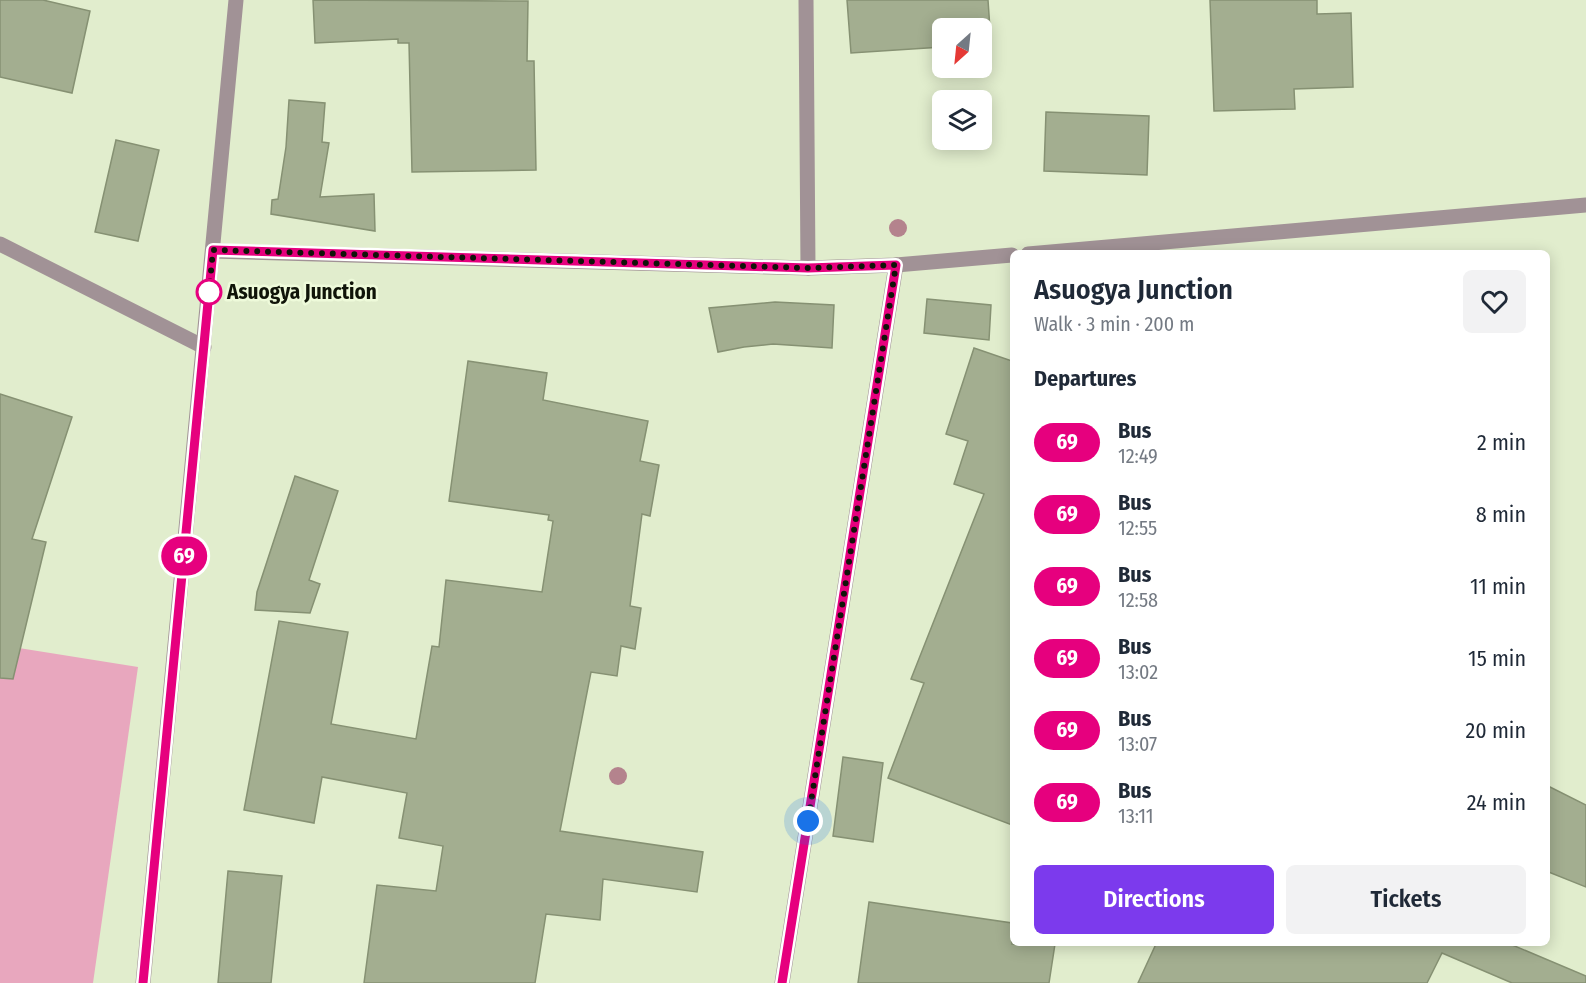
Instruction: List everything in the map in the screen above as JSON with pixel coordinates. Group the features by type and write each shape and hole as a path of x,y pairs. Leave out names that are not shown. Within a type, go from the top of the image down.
{"street":[{"path":"143,983 236,0"},
{"path":"806,0 808,268"},
{"path":"1074,250 1586,206"},
{"path":"0,244 204,347"},
{"path":"213,250 808,268 896,265 1010,255"},
{"path":"782,983 896,265"}],"shaded area":[{"path":"0,645 138,667 93,983 0,983"}],"building":[{"path":"0,0 43,0 90,11 72,93 0,77"},
{"path":"313,0 528,1 527,61 534,61 536,170 412,172 409,43 398,43 398,39 315,43"},
{"path":"847,0 988,0 989,18 932,18 932,48 851,53"},
{"path":"1210,0 1317,0 1317,14 1351,13 1353,87 1294,89 1295,109 1214,111"},
{"path":"289,100 325,103 322,142 329,143 320,197 374,194 375,231 271,214 272,200 278,199 286,147"},
{"path":"1046,112 1149,116 1147,175 1044,171"},
{"path":"116,140 159,150 138,241 95,232"},
{"path":"927,299 991,305 989,340 924,333"},
{"path":"775,302 834,305 832,348 773,344 718,352 709,308"},
{"path":"974,348 1010,360 1010,824 888,778 924,683 911,679 984,494 954,484 968,441 946,434"},
{"path":"468,361 547,373 543,400 648,421 640,461 659,465 650,516 642,514 630,606 641,608 635,649 621,646 617,676 591,672 560,831 703,852 697,892 603,879 600,920 546,914 535,983 364,983 377,885 436,891 443,846 399,838 407,793 322,777 314,823 244,810 279,621 348,632 331,724 416,739 432,646 439,647 446,580 542,592 553,521 548,520 549,515 449,501"},
{"path":"0,394 72,417 32,539 46,542 13,679 0,678"},
{"path":"295,476 338,491 309,580 320,584 310,613 255,610 257,592"},
{"path":"843,757 883,763 873,842 833,836"},
{"path":"1550,787 1586,805 1586,887 1550,873"},
{"path":"228,871 282,876 271,983 218,983"},
{"path":"869,902 1010,923 1010,946 1055,946 1049,983 858,983"},
{"path":"1155,946 1515,946 1586,976 1586,983 1512,983 1442,953 1427,983 1138,983"}],"bus line":[{"name":"69","path":"143,983 213,250 808,268 896,265 782,983"}],"place":[{"name":"Asuogya Junction","path":"209,292"}],"route":[{"path":"209,292 213,250 808,268 896,265 808,821"}]}
